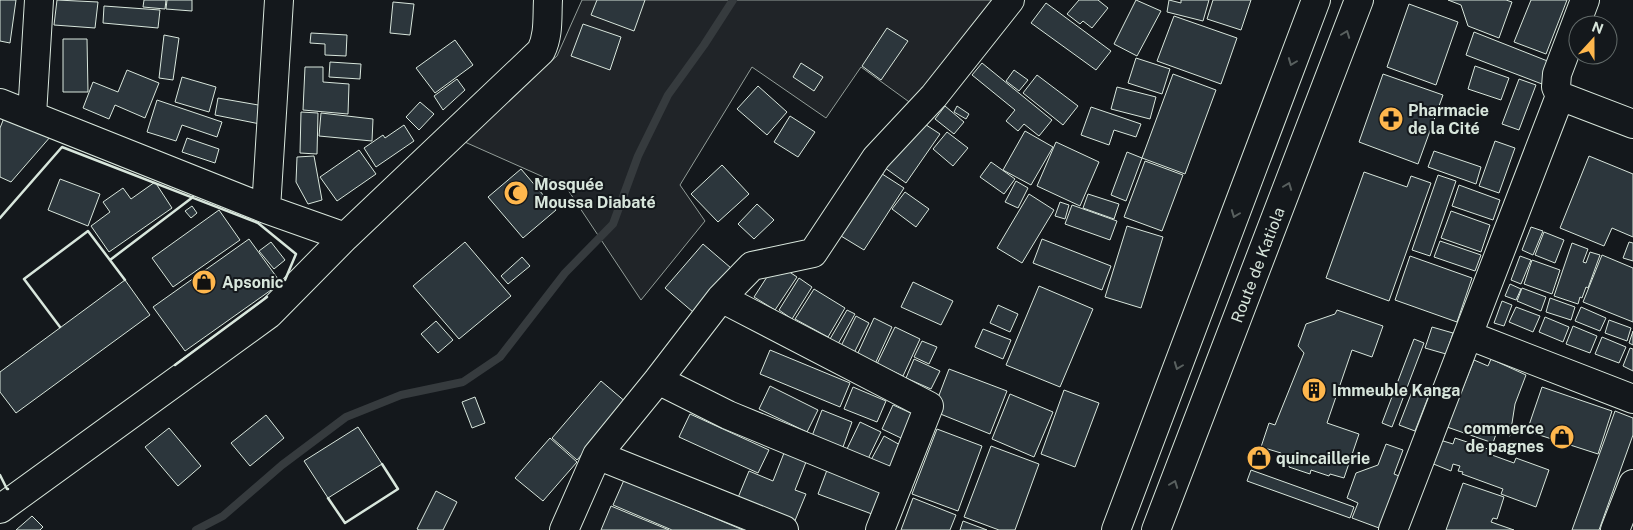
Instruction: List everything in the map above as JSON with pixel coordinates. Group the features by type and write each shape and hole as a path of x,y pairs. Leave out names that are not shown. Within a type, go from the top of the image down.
{"main road":[{"path":"32,115 39,0"},
{"path":"266,209 280,0"},
{"path":"0,509 269,314 346,237 541,51 547,34 548,0"},
{"path":"564,530 597,455 721,298 752,266 813,253 876,158 934,96 1010,0"},
{"path":"1116,530 1316,0"},
{"name":"Route de Katiola","path":"1162,528 1360,0"},
{"path":"1393,530 1560,96 1556,87 1557,74 1585,0"},
{"path":"1560,96 1633,124"},
{"path":"0,103 266,209 346,237"},
{"path":"721,298 929,406 880,530"},
{"path":"1468,335 1633,399"},
{"path":"658,380 728,415 898,486"},
{"path":"597,455 784,530"},
{"path":"1615,530 1633,484"}],"shaded area":[{"path":"582,0 997,0 912,104 861,67 826,118 752,67 680,185 705,221 641,300 566,187 458,139 557,56"}],"building":[{"path":"0,0 16,0 10,43 0,41"},
{"path":"57,0 98,2 95,28 54,25"},
{"path":"144,0 166,0 165,9 143,7"},
{"path":"167,0 192,0 192,11 166,9"},
{"path":"597,0 645,0 634,31 591,15"},
{"path":"1079,0 1098,0 1108,8 1092,28 1083,21 1080,24 1067,14"},
{"path":"1136,0 1161,11 1137,56 1114,44"},
{"path":"1169,0 1181,3 1181,0 1209,0 1203,21 1167,12"},
{"path":"1213,0 1251,0 1241,30 1207,19"},
{"path":"1448,0 1506,0 1512,2 1499,38 1468,26 1461,5"},
{"path":"1531,0 1567,0 1546,54 1514,42"},
{"path":"393,2 414,4 410,35 390,33"},
{"path":"1046,3 1111,51 1096,70 1031,23"},
{"path":"1409,4 1458,22 1436,85 1387,67"},
{"path":"104,6 160,10 158,28 103,23"},
{"path":"1174,16 1237,38 1221,84 1157,61"},
{"path":"583,24 621,37 610,70 571,56"},
{"path":"887,28 908,41 881,80 862,66"},
{"path":"1474,32 1550,62 1542,84 1466,55"},
{"path":"311,33 347,35 346,56 325,55 325,44 310,43"},
{"path":"164,35 179,38 173,80 159,78"},
{"path":"63,39 87,39 88,92 63,92"},
{"path":"455,40 473,65 435,93 416,68"},
{"path":"1136,58 1170,69 1162,94 1128,83"},
{"path":"330,62 361,64 360,79 329,77"},
{"path":"801,63 823,77 814,91 793,77"},
{"path":"982,63 1052,120 1039,136 1024,124 1018,131 1006,121 1015,110 972,75"},
{"path":"1475,66 1509,78 1501,100 1468,89"},
{"path":"305,67 323,67 323,82 349,84 348,114 303,110"},
{"path":"127,70 159,83 145,118 115,105 109,119 83,108 93,82 118,92"},
{"path":"1014,70 1028,80 1019,91 1006,81"},
{"path":"1173,74 1216,90 1185,174 1142,158"},
{"path":"1383,74 1443,95 1418,164 1359,142"},
{"path":"1037,75 1078,106 1063,125 1023,93"},
{"path":"182,77 216,87 209,112 175,102"},
{"path":"457,79 465,90 443,110 434,96"},
{"path":"1519,79 1536,85 1519,130 1502,124"},
{"path":"758,86 787,112 767,135 737,109"},
{"path":"1117,87 1156,97 1150,119 1111,109"},
{"path":"218,98 264,106 260,124 215,115"},
{"path":"157,100 222,122 217,137 182,125 176,141 147,132"},
{"path":"420,102 434,114 419,130 406,117"},
{"path":"945,106 964,122 954,134 935,119"},
{"path":"957,106 969,114 966,119 954,112"},
{"path":"1091,107 1141,124 1136,137 1114,130 1109,145 1081,135"},
{"path":"301,112 318,113 317,154 300,153"},
{"path":"321,113 373,119 372,141 319,136"},
{"path":"790,116 815,132 798,157 774,142"},
{"path":"914,117 940,134 906,183 881,165"},
{"path":"4,118 51,136 11,182 0,177 0,128"},
{"path":"404,125 414,141 376,167 364,148 383,135 385,138"},
{"path":"1025,131 1053,147 1031,185 1003,170"},
{"path":"947,132 968,148 953,166 933,149"},
{"path":"187,138 219,149 215,163 182,152"},
{"path":"1495,141 1515,148 1499,193 1479,186"},
{"path":"1056,142 1099,162 1080,206 1037,186"},
{"path":"359,150 376,174 337,201 320,177"},
{"path":"1434,151 1481,167 1476,184 1428,167"},
{"path":"1127,152 1142,158 1126,201 1111,195"},
{"path":"314,156 322,200 308,204 296,182 297,157"},
{"path":"1589,156 1633,174 1633,237 1612,228 1604,246 1560,228"},
{"path":"1145,161 1183,175 1162,231 1124,217"},
{"path":"991,162 1015,179 1004,194 980,177"},
{"path":"722,165 749,194 718,222 691,194"},
{"path":"521,169 556,210 523,238 488,197"},
{"path":"876,170 904,188 864,250 836,233"},
{"path":"1364,172 1407,187 1411,176 1431,183 1389,301 1326,278"},
{"path":"1438,175 1456,181 1430,256 1412,250"},
{"path":"60,179 100,194 88,226 48,210"},
{"path":"1016,181 1028,188 1018,208 1005,202"},
{"path":"155,182 172,208 109,252 91,226 110,212 103,202 123,188 131,199"},
{"path":"1459,185 1500,200 1493,220 1452,206"},
{"path":"905,192 929,209 916,227 892,209"},
{"path":"1029,194 1054,210 1022,263 997,248"},
{"path":"1088,194 1119,204 1114,219 1083,208"},
{"path":"1060,202 1069,205 1065,219 1055,216"},
{"path":"757,204 774,220 754,239 738,224"},
{"path":"1072,205 1117,221 1110,240 1065,224"},
{"path":"192,206 197,213 191,218 185,211"},
{"path":"219,210 240,240 173,287 152,258"},
{"path":"1451,211 1490,225 1481,252 1441,238"},
{"path":"1127,226 1163,237 1141,308 1105,297"},
{"path":"1531,227 1543,231 1533,255 1522,250"},
{"path":"1544,232 1564,240 1555,263 1535,255"},
{"path":"249,239 281,283 185,351 153,307"},
{"path":"1042,239 1111,266 1102,290 1033,263"},
{"path":"1440,241 1481,255 1475,271 1434,257"},
{"path":"271,242 285,260 274,269 259,251"},
{"path":"465,242 511,296 459,339 413,286"},
{"path":"1629,242 1633,243 1633,261 1623,258"},
{"path":"1572,243 1588,249 1583,262 1586,263 1590,252 1600,255 1588,288 1586,287 1578,304 1554,296"},
{"path":"703,244 731,268 693,312 665,288"},
{"path":"1602,255 1633,268 1633,322 1583,302"},
{"path":"1410,256 1472,278 1457,322 1395,300"},
{"path":"1520,256 1531,260 1521,284 1511,280"},
{"path":"522,257 530,266 508,284 501,276"},
{"path":"1532,260 1560,270 1552,294 1524,284"},
{"path":"776,263 797,277 775,310 754,297"},
{"path":"799,278 812,287 792,319 779,310"},
{"path":"125,280 150,315 16,413 0,392 0,372"},
{"path":"913,282 953,301 941,325 901,307"},
{"path":"1510,284 1521,289 1516,300 1505,296"},
{"path":"1039,286 1093,309 1060,387 1006,365"},
{"path":"1522,288 1546,297 1541,311 1517,301"},
{"path":"814,289 845,308 828,337 795,319"},
{"path":"1550,298 1575,307 1571,320 1546,312"},
{"path":"1502,301 1512,305 1504,326 1494,323"},
{"path":"998,305 1018,314 1010,332 990,323"},
{"path":"1516,307 1540,316 1533,332 1509,322"},
{"path":"1581,307 1606,318 1600,331 1575,321"},
{"path":"847,310 855,314 838,344 830,339"},
{"name":"Immeuble Kanga","path":"1337,310 1383,326 1372,357 1352,350 1327,423 1359,434 1344,478 1330,474 1329,476 1311,470 1310,474 1289,467 1290,463 1279,459 1281,453 1261,447 1269,423 1275,425 1304,353 1298,346 1306,324 1335,314"},
{"path":"856,316 869,323 854,353 841,346"},
{"path":"1545,317 1569,327 1563,342 1539,332"},
{"path":"874,318 892,327 875,364 857,355"},
{"path":"1609,320 1631,328 1627,341 1605,333"},
{"path":"436,321 453,340 438,353 421,334"},
{"path":"1573,326 1597,336 1590,353 1566,344"},
{"path":"895,327 920,339 903,376 877,364"},
{"path":"1432,327 1453,333 1446,354 1425,348"},
{"path":"983,329 1011,340 1003,359 975,347"},
{"path":"1633,331 1633,345 1629,343"},
{"path":"1602,337 1626,347 1619,363 1595,354"},
{"path":"1414,339 1424,343 1392,427 1382,423"},
{"path":"922,341 937,347 929,364 914,357"},
{"path":"1630,348 1633,349 1633,371 1623,366"},
{"path":"770,350 850,383 840,407 760,374"},
{"path":"914,359 940,371 931,389 906,378"},
{"path":"1491,359 1526,375 1515,404 1510,436 1497,431 1493,443 1447,427 1474,360 1488,366"},
{"path":"949,369 1007,391 990,434 933,411"},
{"path":"601,381 627,403 577,460 552,438"},
{"path":"770,386 818,410 807,432 759,409"},
{"path":"853,387 886,401 877,422 844,409"},
{"path":"1542,387 1612,411 1598,454 1527,431"},
{"path":"1413,389 1429,395 1415,431 1399,425"},
{"path":"1064,390 1099,403 1075,467 1041,454"},
{"path":"1010,394 1053,412 1034,457 992,439"},
{"path":"475,397 485,423 472,428 462,402"},
{"path":"893,405 913,414 901,438 882,429"},
{"path":"822,410 852,422 843,447 812,436"},
{"path":"1615,411 1633,418 1633,435 1599,530 1572,530"},
{"path":"690,414 769,450 758,473 679,437"},
{"path":"266,415 284,438 250,466 231,443"},
{"path":"860,422 881,432 867,461 846,451"},
{"path":"358,427 382,464 328,498 304,461"},
{"path":"169,428 201,466 178,486 145,447"},
{"path":"937,429 982,446 958,511 912,494"},
{"path":"884,436 902,446 889,469 871,460"},
{"path":"550,438 577,462 543,501 515,478"},
{"path":"1455,438 1494,451 1492,455 1514,463 1516,458 1549,470 1536,507 1501,494 1503,489 1462,474 1463,472 1458,471 1460,466 1453,464 1451,471 1431,463 1440,440 1453,444"},
{"path":"1386,444 1403,450 1394,474 1399,476 1379,528 1352,518 1358,503 1347,498 1356,473 1378,465"},
{"path":"991,446 1039,464 1015,530 999,530 964,517"},
{"path":"784,453 806,462 795,490 806,494 794,523 737,500 749,471 773,481"},
{"path":"827,470 889,493 880,517 818,494"},
{"path":"1251,470 1354,507 1350,518 1247,481"},
{"path":"624,480 743,530 672,530 613,505"},
{"path":"1463,483 1504,497 1497,519 1493,518 1491,522 1514,530 1446,530"},
{"path":"436,491 457,502 443,530 419,530 417,529"},
{"path":"913,498 956,515 950,530 901,530"},
{"path":"611,506 669,530 601,530"},
{"path":"32,516 43,527 40,530 16,530"},
{"path":"963,521 987,530 960,530"}],"waterway":[{"path":"196,530 223,516 282,465 346,417 401,395 463,382 500,357 565,273 613,224 638,156 668,95 733,0"}],"wall":[{"path":"0,218 62,147 258,223 296,254 285,280"},
{"path":"110,260 193,197"},
{"path":"60,327 24,279 88,231 125,280"},
{"path":"175,365 267,297"},
{"path":"328,498 345,523 398,489 382,464"},
{"path":"0,475 8,489"}],"place":[{"name":"Pharmacie de la Cité","path":"1391,119"},
{"name":"Mosquée Moussa Diabaté","path":"516,193"},
{"name":"Apsonic","path":"204,282"},
{"name":"Immeuble Kanga","path":"1314,390"},
{"name":"commerce de pagnes","path":"1562,437"},
{"name":"quincaillerie","path":"1259,458"}]}
